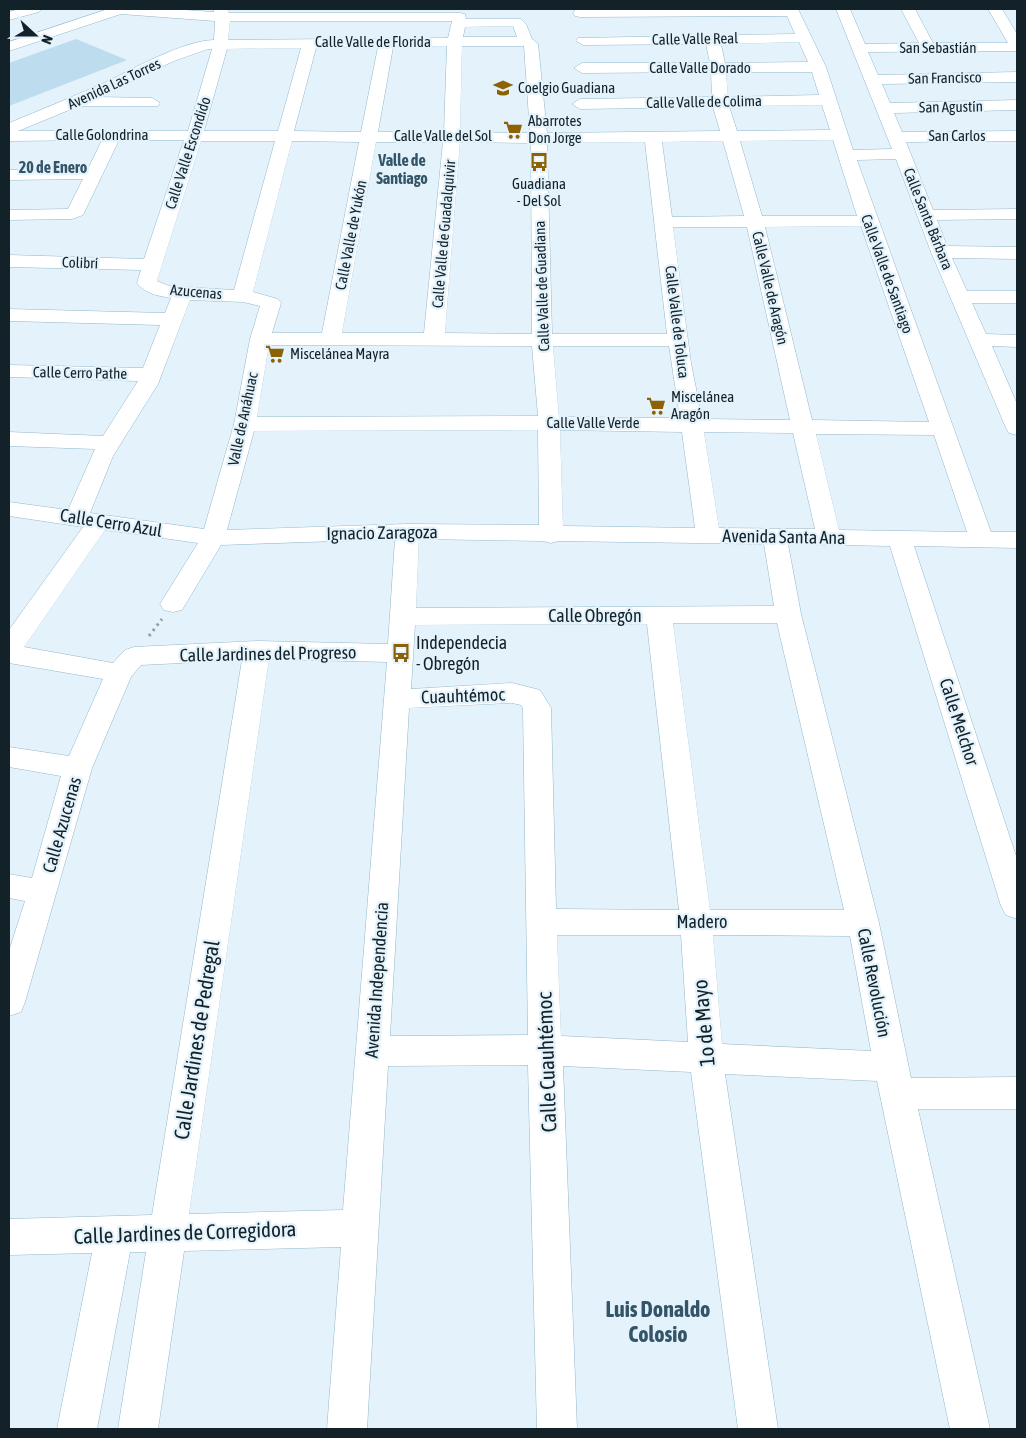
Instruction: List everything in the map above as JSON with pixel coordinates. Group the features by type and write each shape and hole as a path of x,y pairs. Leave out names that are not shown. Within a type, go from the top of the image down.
{"street":[{"path":"9,16 34,9"},
{"path":"117,9 222,13 460,16 516,22 520,24 526,41"},
{"path":"9,47 122,9"},
{"name":"Calle Santa Bárbara","path":"843,9 885,108 940,252 1017,428"},
{"path":"908,9 929,49"},
{"path":"995,9 1010,22 1017,46"},
{"name":"Calle Valle Real","path":"580,11 792,10"},
{"name":"Calle Valle de Santiago","path":"792,10 818,67 868,221 982,539"},
{"path":"580,11 583,41 580,138"},
{"name":"Calle Valle Escondido","path":"150,287 148,283 152,265 196,135 220,45 222,13"},
{"name":"Calle Valle de Guadalquivir","path":"434,340 452,136 455,42 460,16"},
{"name":"Calle Valle Real","path":"583,41 806,38"},
{"name":"Calle Valle de Aragón","path":"713,39 718,68 720,102 755,222 829,538"},
{"name":"Calle Valle de Florida","path":"220,45 526,41"},
{"name":"Calle Valle de Guadiana","path":"526,41 531,44 539,137 542,341 549,423 551,535"},
{"name":"Calle Valle de Yukón","path":"331,340 386,42"},
{"path":"242,295 283,135 310,43"},
{"name":"Avenida Las Torres","path":"9,129 75,102 169,58 198,47 220,45"},
{"name":"San Sebastián","path":"859,48 929,49 1017,46"},
{"name":"Calle Valle Dorado","path":"581,86 718,68 818,67"},
{"name":"San Francisco","path":"873,80 1017,77"},
{"name":"Calle Valle de Colima","path":"581,86 720,102 828,100"},
{"path":"75,102 152,103"},
{"name":"San Agustín","path":"885,108 1017,105"},
{"path":"9,215 72,214 77,211 113,135"},
{"name":"Calle Valle del Sol","path":"196,135 580,138 840,135"},
{"name":"Calle Golondrina","path":"9,136 196,135"},
{"name":"Calle Valle de Toluca","path":"653,136 680,340 681,363 708,536"},
{"name":"San Carlos","path":"896,137 1017,136"},
{"path":"846,155 903,154"},
{"path":"9,175 96,174"},
{"path":"925,215 1017,214"},
{"path":"664,222 868,221"},
{"path":"940,252 1017,252"},
{"name":"Colibrí","path":"9,261 152,265"},
{"name":"Azucenas","path":"150,287 183,292 242,295"},
{"path":"9,650 88,519 102,456 147,384 183,292"},
{"name":"Valle de Anáhuac","path":"173,604 213,538 244,424 260,339 270,303 262,298 242,295"},
{"path":"960,297 1017,297"},
{"path":"9,315 171,320"},
{"path":"260,339 680,340"},
{"path":"979,340 1017,341"},
{"name":"Calle Cerro Pathe","path":"9,371 150,375"},
{"name":"Calle Valle Verde","path":"244,424 692,424 942,429"},
{"path":"9,439 110,443"},
{"name":"Calle Cerro Azul","path":"9,509 213,538"},
{"name":"Ignacio Zaragoza","path":"213,538 408,531 551,535"},
{"name":"Avenida Independencia","path":"347,1429 408,531"},
{"name":"Avenida Santa Ana","path":"551,535 1017,540"},
{"name":"Calle Revolución","path":"775,537 788,614 863,923 894,1081 970,1429"},
{"name":"Calle Melchor","path":"900,539 1017,906"},
{"name":"Calle Obregón","path":"402,617 788,614"},
{"name":"1o de Mayo","path":"659,616 696,922 706,1058 758,1429"},
{"name":"Calle Jardines del Progreso","path":"9,654 127,665 256,650 401,653"},
{"name":"Calle Jardines de Pedregal","path":"138,1429 256,650"},
{"name":"Calle Azucenas","path":"9,1002 44,892 78,768 127,665"},
{"name":"Cuauhtémoc","path":"396,699 512,694 530,697"},
{"name":"Calle Cuauhtémoc","path":"530,697 537,708 541,922 547,1050 557,1429"},
{"path":"9,757 78,768"},
{"path":"9,886 44,892"},
{"name":"Madero","path":"541,922 863,923"},
{"path":"372,1051 547,1050 706,1058 894,1081 1017,1093"},
{"name":"Calle Jardines de Corregidora","path":"9,1237 360,1228"},
{"path":"77,1429 114,1235"}],"path":[{"path":"127,665 173,604"}],"shaded area":[{"path":"76,39 127,60 9,106 9,63"}],"place":[{"name":"Coelgio Guadiana","path":"503,88"},
{"name":"Abarrotes Don Jorge","path":"513,130"},
{"name":"Guadiana - Del Sol","path":"539,162"},
{"name":"Miscelánea Mayra","path":"275,354"},
{"name":"Miscelánea Aragón","path":"656,406"},
{"name":"Independecia - Obregón","path":"401,653"}],"district":[{"name":"20 de Enero","path":"53,167"},
{"name":"Valle de Santiago","path":"402,169"},
{"name":"Luis Donaldo Colosio","path":"658,1322"}]}
